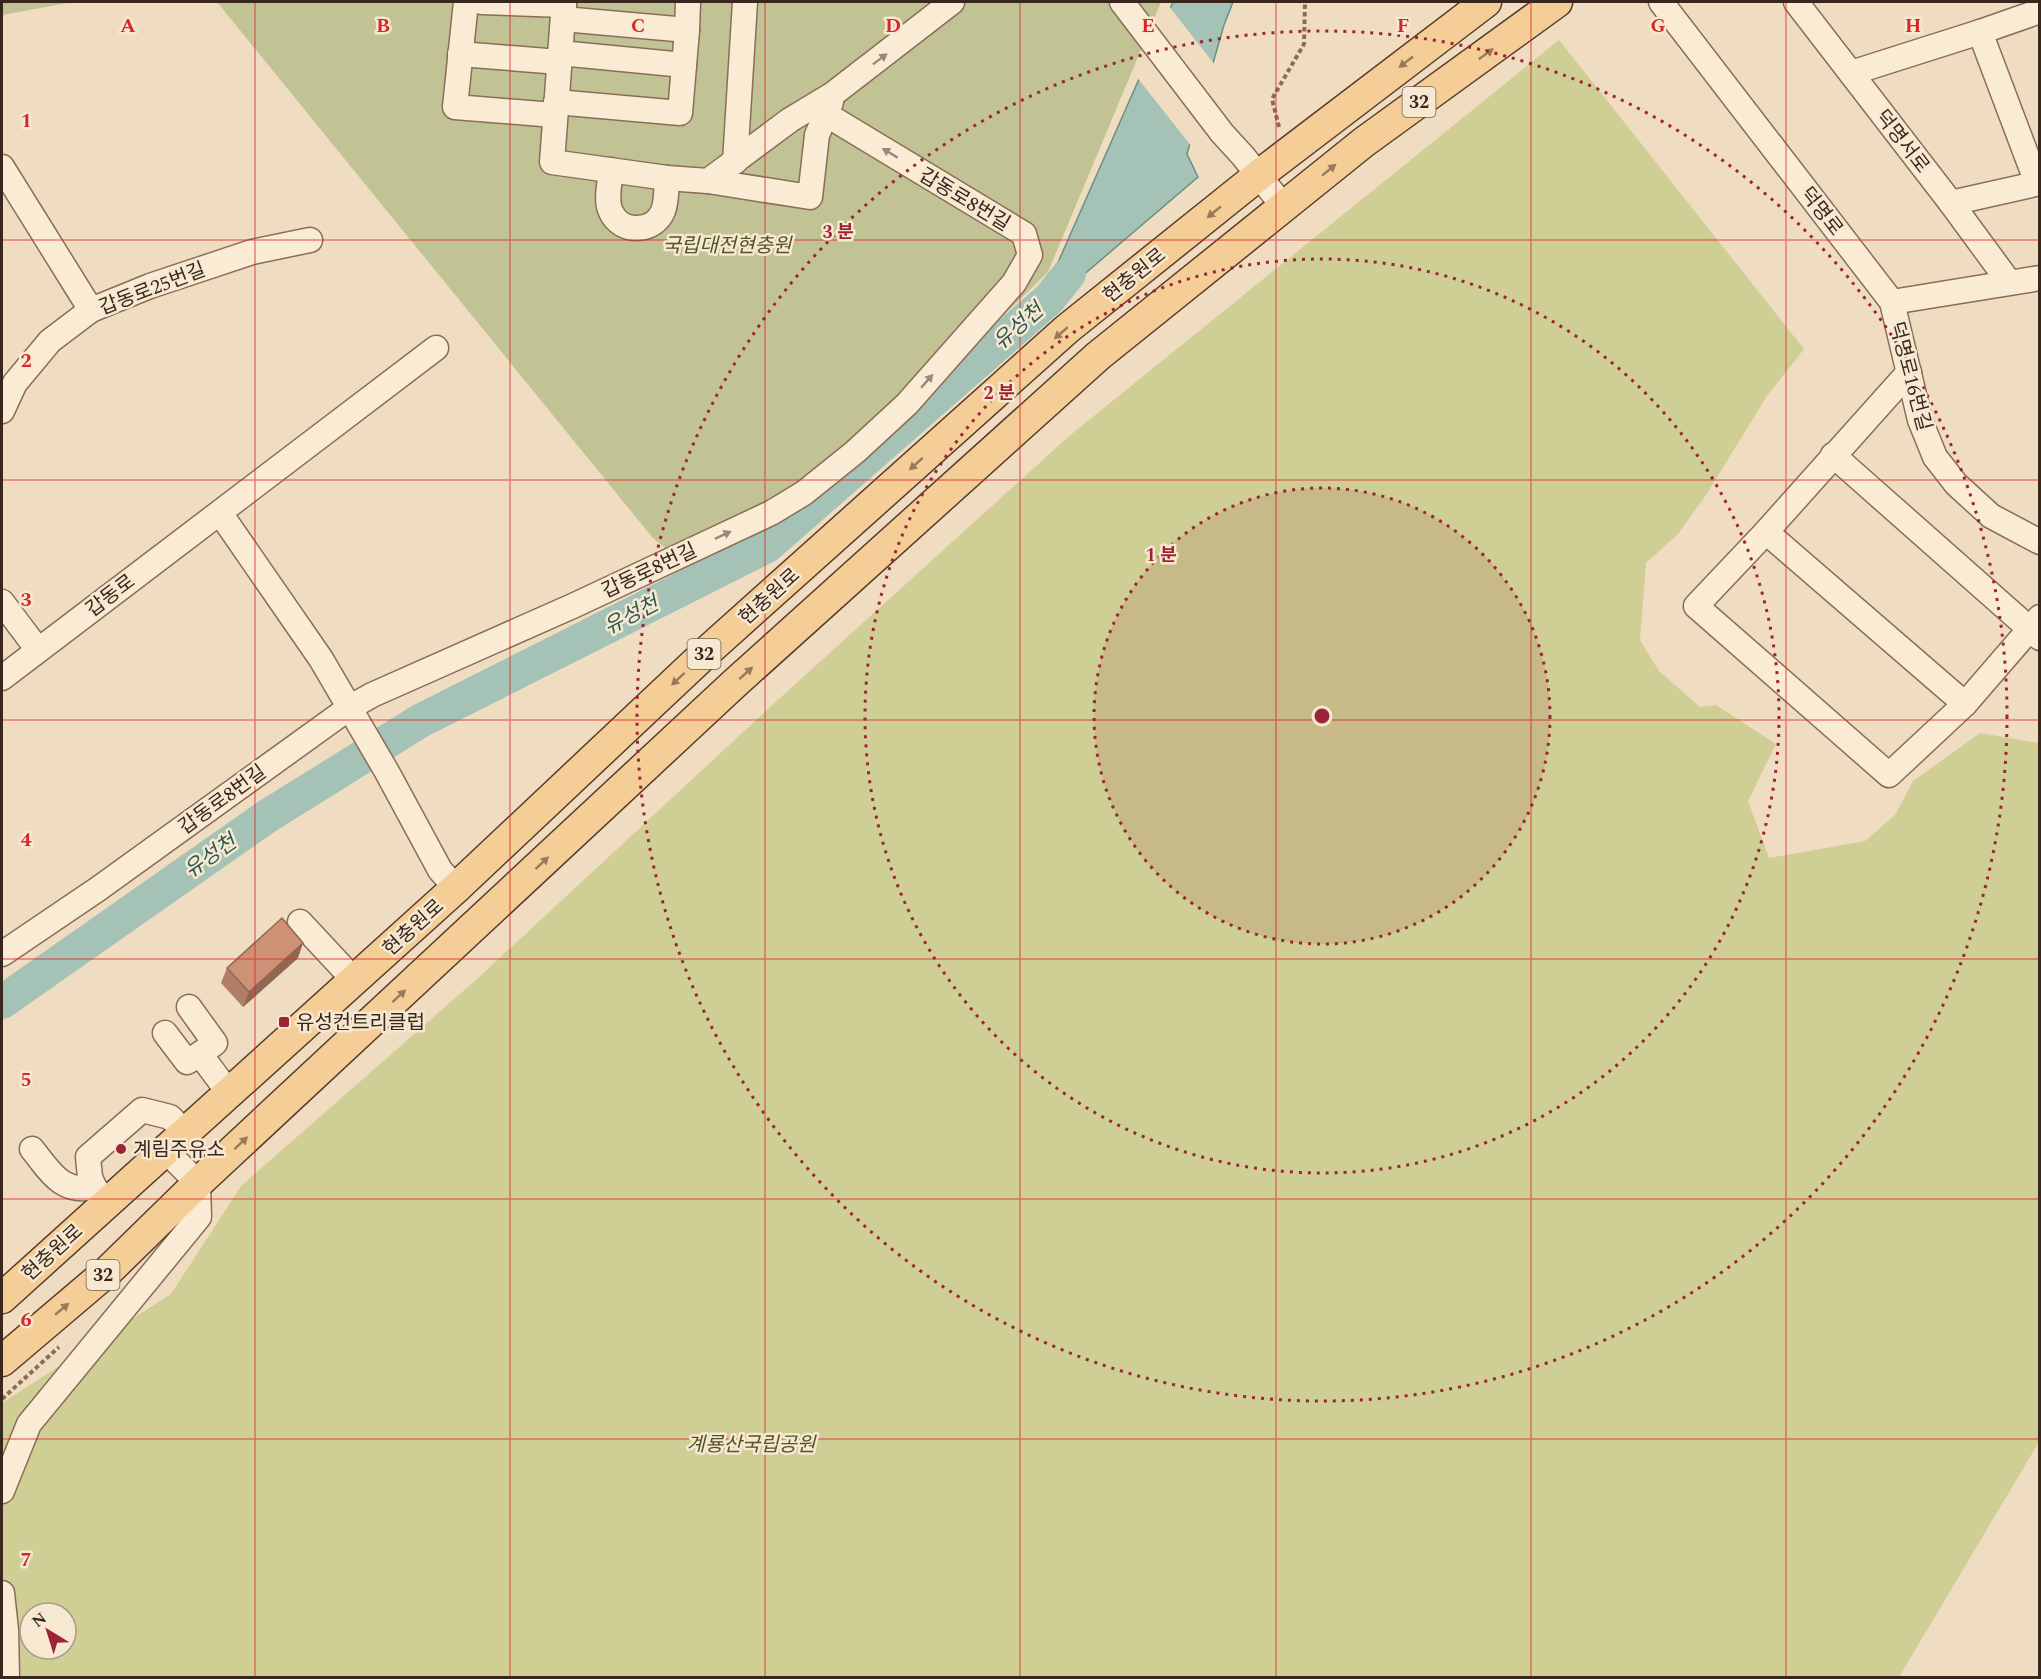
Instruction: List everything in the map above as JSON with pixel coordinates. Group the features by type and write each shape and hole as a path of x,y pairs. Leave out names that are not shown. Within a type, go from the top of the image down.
{"main road":[{"name":"현충원로","path":"3,1293 101,1195 175,1141 229,1093 456,888 712,647 1067,329 1259,175 1486,2"},
{"name":"현충원로","path":"2,1361 108,1271 198,1183 735,683 1098,356 1364,142 1557,2"}],"street":[{"path":"465,2 455,107 680,113 688,2"},
{"path":"482,2 563,8 687,30"},
{"path":"735,162 745,2"},
{"path":"708,181 790,120 830,105 952,2"},
{"path":"1123,2 1222,133 1284,207"},
{"name":"덕명로","path":"1660,2 1892,302"},
{"name":"덕명서로","path":"1796,2 2009,282"},
{"path":"563,8 552,162 667,178 708,181 810,197 817,135 830,105"},
{"path":"1851,73 2040,11"},
{"path":"1951,203 2038,183 1980,32"},
{"path":"460,54 560,57 684,65"},
{"name":"갑동로8번길","path":"2,954 352,712 372,695 575,605 771,513 804,493 855,452 907,404 1014,283 1030,255 1024,234 858,134 830,105"},
{"path":"2,166 91,310"},
{"path":"611,170 608,203 611,212 625,226 634,228 643,228 660,217 664,209 667,178"},
{"name":"갑동로25번길","path":"2,411 15,383 50,341 91,310 150,286 252,252 310,240"},
{"path":"1892,302 2040,278"},
{"name":"덕명로16번길","path":"1892,302 1920,420 1935,457 1956,484 1991,516 2040,542"},
{"name":"갑동로","path":"2,678 436,348"},
{"path":"1833,455 2036,628 1965,704 1889,775 1696,606 1766,532 1833,455 1909,372"},
{"path":"220,513 321,659 387,772 440,870 456,888"},
{"path":"1766,532 1965,704"},
{"path":"2,602 38,650"},
{"path":"300,922 354,980"},
{"path":"165,1033 186,1062 215,1043 189,1007"},
{"path":"200,1054 229,1093"},
{"path":"2,1491 29,1424 199,1217 198,1183 175,1141 170,1117 142,1110 88,1157 90,1177 101,1195"},
{"path":"32,1149 60,1183 101,1195"},
{"path":"2,1593 7,1677"}],"path":[{"path":"1279,127 1272,99 1304,44 1305,2"}],"green space":[{"path":"2,2 73,2 2,15"},
{"name":"국립대전현충원","path":"217,2 1161,2 1048,272 833,482 698,576 652,537"},
{"name":"유성컨트리클럽","path":"1559,40 1804,349 1767,396 1706,495 1678,534 1646,563 1640,640 1659,671 1700,707 1716,705 1776,744 1748,801 1769,858 1865,841 1895,815 1913,781 1980,733 2039,743 2039,1442 1899,1677 2,1677 2,1403 171,1294 241,1186 477,979 769,708 1068,437"}],"shaded area":[{"path":"1173,2 1233,2 1224,25 1187,154 1198,177 1040,312 1031,300 1052,276"}],"pier":[{"path":"1168,5 1215,65 1192,147 1136,76"}],"building":[{"path":"282,918 303,943 249,992 227,968"}],"waterway":[{"name":"유성천","path":"2,1002 266,817 420,721 767,546 1049,299 1069,274"}],"place":[{"name":"유성컨트리클럽","path":"284,1022"},
{"name":"계림주유소","path":"121,1149"}],"park label":[{"name":"계룡산국립공원","path":"751,1444"}]}
